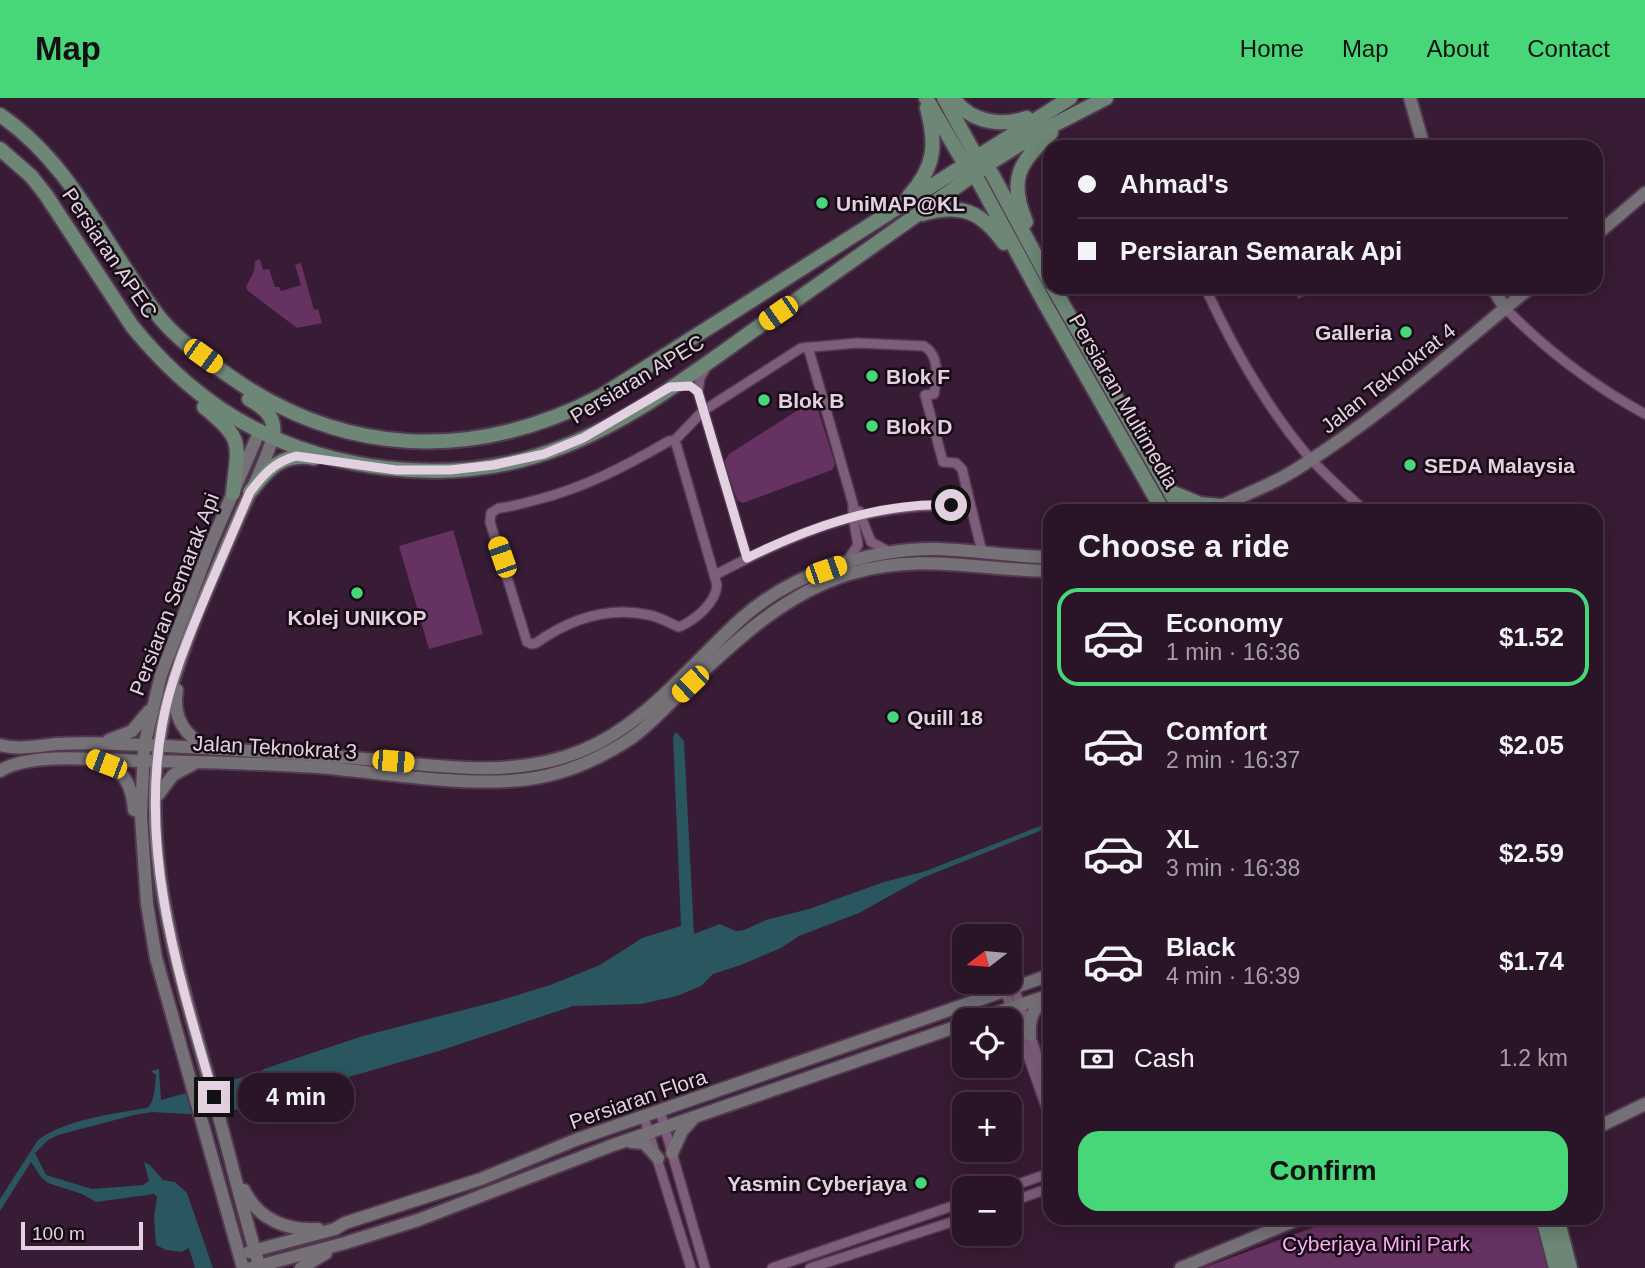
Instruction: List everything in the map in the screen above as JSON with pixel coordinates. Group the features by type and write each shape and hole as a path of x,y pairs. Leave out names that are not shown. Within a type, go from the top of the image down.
{"main road":[{"path":"925,98 976,165 1043,271"},
{"path":"901,216 932,158 931,125 925,98"},
{"path":"944,98 976,165"},
{"path":"953,98 972,115 995,123 1025,119 1065,101"},
{"name":"Persiaran APEC","path":"976,165 1106,98"},
{"path":"1410,98 1422,140"},
{"name":"Persiaran APEC","path":"0,149 31,176 46,195 146,344 197,392 223,410 269,429 295,446 346,461 396,470 424,470 468,468 522,460 583,438 711,360 901,216 1065,101"},
{"name":"Persiaran APEC","path":"0,115 35,142 60,169 146,300 185,344 239,383 289,410 363,435 401,441 466,440 509,433 562,415 622,383 704,328 901,216"},
{"path":"1044,140 1070,116"},
{"path":"1043,141 1032,151 1017,176 1021,211 1043,257"},
{"name":"Persiaran Multimedia","path":"976,165 1044,302 1159,504"},
{"path":"1603,229 1645,193"},
{"path":"901,216 948,209 977,215 994,230 1044,302"},
{"name":"Persiaran Multimedia","path":"1058,294 1177,504"},
{"path":"1496,294 1505,308"},
{"name":"Jalan Teknokrat 4","path":"1236,504 1312,460 1410,389 1522,294"},
{"path":"146,344 176,382 228,426 235,437 237,449 233,493"},
{"path":"185,344 215,376 265,409 269,429 290,420 341,435 363,435"},
{"name":"Persiaran Semarak Api","path":"257,1267 231,1157 165,917 158,862 156,802 159,747 169,698 185,648 250,492 269,429"},
{"name":"Persiaran Semarak Api","path":"243,1268 150,931 142,851 143,761 152,707 170,649 233,493 269,429"},
{"path":"250,492 266,472 284,460 296,456 346,461"},
{"path":"1146,482 1149,504"},
{"path":"1170,491 1198,504"},
{"name":"Jalan Teknokrat 3","path":"0,772 16,763 93,759 158,761 210,755 328,756 464,768 513,768 564,758 605,740 650,707 741,619 760,604 809,577 845,563 890,552 938,549 1043,556"},
{"name":"Jalan Teknokrat 3","path":"95,743 159,747 309,766 453,779 520,780 557,774 592,760 632,738 753,627 779,607 812,588 867,569 908,563 953,562 1043,570"},
{"path":"156,802 162,787 173,775 210,755 191,737 177,713 176,695 185,648"},
{"path":"0,745 11,747 113,740 132,731 152,707"},
{"path":"93,759 114,768 130,785 142,851"},
{"name":"Persiaran Flora","path":"1022,985 1043,977"},
{"name":"Persiaran Flora","path":"239,1255 335,1229 345,1223 481,1179 578,1139 996,994"},
{"path":"1022,1009 1043,999"},
{"path":"1025,1033 1031,1014 1043,1001"},
{"name":"Persiaran Flora","path":"257,1267 345,1243 476,1199 613,1145 952,1028"},
{"path":"1022,1029 1025,1033"},
{"path":"1603,1125 1645,1104"},
{"path":"673,1153 682,1131 695,1118"},
{"path":"613,1145 641,1142 658,1158"},
{"path":"231,1157 245,1192 257,1210 270,1219 290,1227 309,1229 345,1223"},
{"path":"1181,1268 1284,1225"},
{"path":"1544,1225 1556,1268"},
{"path":"1559,1225 1570,1268"},
{"path":"301,1268 314,1258 345,1243"}],"street":[{"path":"1209,294 1252,376 1284,425 1312,460 1358,504"},
{"path":"1505,308 1565,361 1645,414"},
{"path":"675,440 715,575 715,596 708,605 679,627 649,615 615,610 574,621 531,645 525,636 490,522 491,513 499,508 585,485 618,471 675,440 703,411 794,351 808,347 857,344 924,346 930,350 937,379 934,394 925,396 943,461 953,461 961,466 982,552"},
{"path":"808,347 857,516 870,542 890,552"},
{"path":"711,360 696,391 747,558"},
{"path":"670,387 688,386 696,391"},
{"path":"715,575 788,538 857,516 931,504 970,506"},
{"path":"845,563 858,545 857,516"},
{"path":"1022,1029 1043,1076"},
{"path":"1025,1033 1043,1094"},
{"path":"660,1111 705,1268"},
{"path":"644,1117 691,1268"},
{"path":"1022,1183 1043,1175"},
{"path":"1022,1198 1043,1190"},
{"path":"772,1268 952,1206"},
{"path":"810,1268 952,1222"}],"green space":[{"path":"260,259 263,270 269,269 275,287 279,287 281,291 301,285 295,265 301,263 314,310 318,309 322,323 297,328 248,291 246,287 254,271 255,261"},
{"path":"1296,294 1309,294 1298,299"},
{"path":"809,403 816,403 835,464 832,470 743,503 737,500 724,462 729,454"},
{"path":"453,530 483,634 429,649 399,546"},
{"name":"Cyberjaya Mini Park","path":"1320,1225 1536,1225 1549,1268 1203,1268"}],"shaded area":[{"path":"676,732 684,741 694,934 720,924 736,931 744,930 766,920 926,871 1043,825 1043,830 922,878 859,913 799,936 781,948 741,965 713,974 701,986 677,996 641,1004 573,1006 439,1051 231,1111 205,1115 152,1112 58,1135 48,1140 35,1153 46,1175 92,1189 143,1185 149,1181 144,1162 150,1165 163,1180 175,1182 187,1193 213,1268 195,1268 189,1248 181,1252 166,1250 156,1245 154,1217 157,1197 154,1194 96,1202 82,1194 48,1183 31,1162 0,1211 0,1199 38,1140 76,1122 147,1108 152,1102 155,1088 156,1075 151,1071 159,1069 161,1100 258,1073 363,1036 550,985 600,965 642,938 681,926 673,737"}],"place":[{"name":"UniMAP@KL","path":"822,203"},
{"name":"Galleria","path":"1406,332"},
{"name":"Blok F","path":"872,376"},
{"name":"Blok B","path":"764,400"},
{"name":"Blok D","path":"872,426"},
{"name":"SEDA Malaysia","path":"1410,465"},
{"name":"Kolej UNIKOP","path":"357,593"},
{"name":"Quill 18","path":"893,717"},
{"name":"Yasmin Cyberjaya","path":"921,1183"}],"route":[{"path":"214,1097 175,961 160,889 155,803 159,747 162,724 185,648 250,492 266,472 284,460 296,456 396,470 450,470 522,460 583,438 670,387 688,386 698,392 747,558 788,538 852,517 894,508 951,505"}]}
